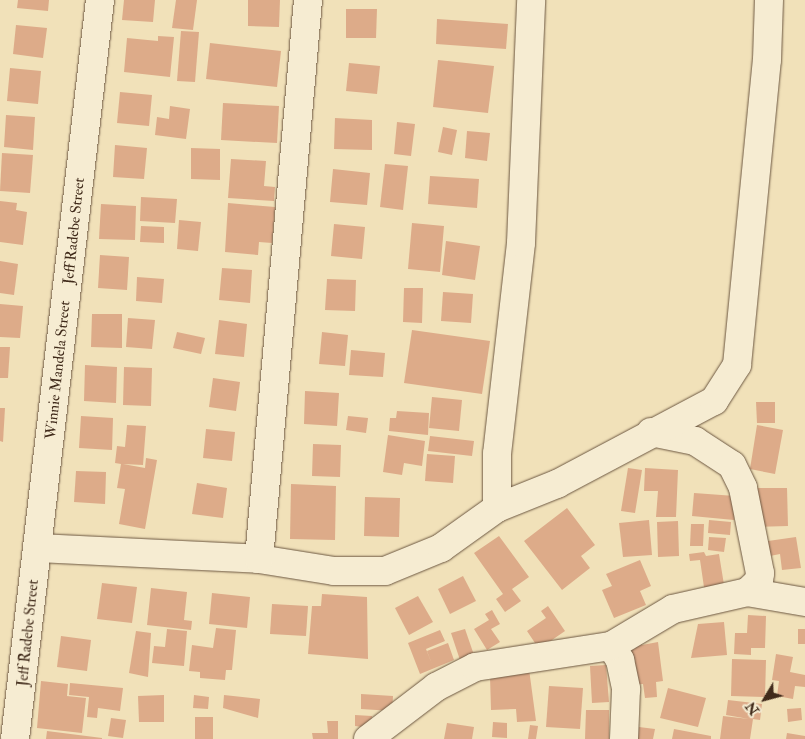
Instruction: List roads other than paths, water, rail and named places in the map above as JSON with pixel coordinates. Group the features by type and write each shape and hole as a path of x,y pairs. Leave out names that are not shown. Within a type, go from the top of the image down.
{"street":[{"name":"Winnie Mandela Street","path":"15,739 10,710 38,548 100,0"},
{"name":"Jeff Radebe Street","path":"10,710 100,0"},
{"path":"259,559 308,0"},
{"path":"497,508 497,454 521,243 531,0"},
{"path":"38,548 259,559 334,572 385,571 440,548 497,508 557,484 651,432 714,400 738,365 767,60 769,0"},
{"path":"651,432 695,441 732,465 743,488 760,573 759,581 747,592"},
{"path":"368,739 436,687 475,667 610,646 673,608 747,592 805,602"},
{"path":"610,646 620,660 626,689 624,739"}]}
